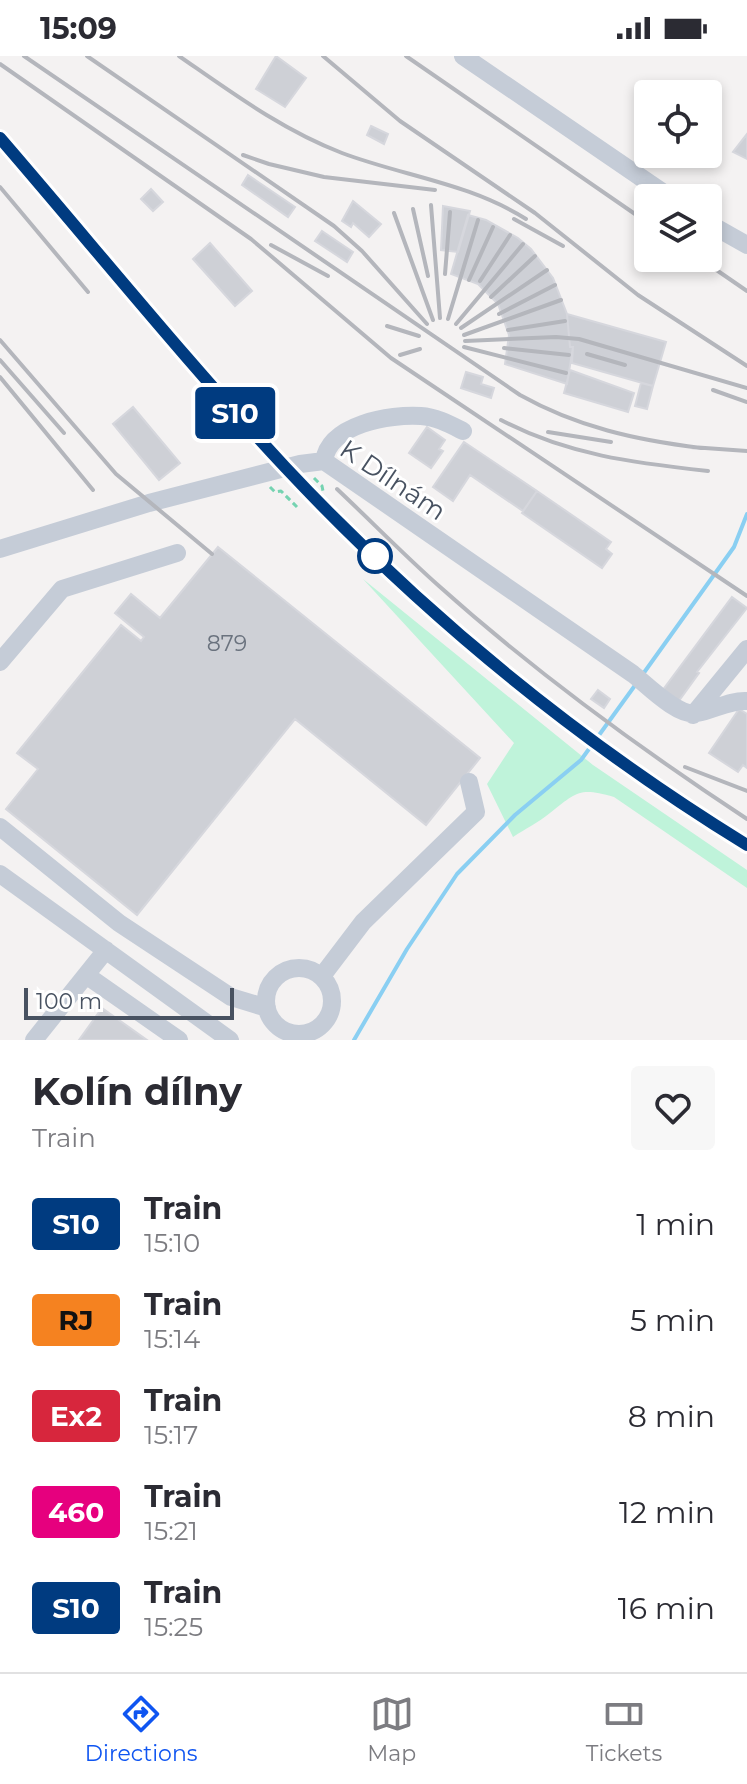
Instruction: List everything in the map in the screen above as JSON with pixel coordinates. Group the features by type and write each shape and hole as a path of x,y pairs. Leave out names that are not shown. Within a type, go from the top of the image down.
{"street":[{"path":"463,56 650,184"},
{"path":"722,231 747,245"},
{"path":"324,461 328,447 345,431 393,418 432,418 463,431"},
{"name":"K Dílnám","path":"0,549 149,503 310,461 324,461 633,674 678,709 693,715"},
{"path":"0,662 62,589 177,553"},
{"path":"693,715 747,649"},
{"path":"693,715 722,705 747,701"},
{"path":"322,976 363,922 476,812 469,782"},
{"path":"0,827 119,923 231,997 267,1008"},
{"path":"0,874 230,1040"},
{"path":"45,1036 106,950"},
{"path":"296,968 310,969 322,976 330,987 333,1001 330,1014 322,1025 310,1032 296,1034 283,1029 273,1020 267,1008 267,994 273,981 283,972 296,968"},
{"path":"86,975 179,1040"}],"path":[{"path":"260,475 275,492 281,491 297,507"}],"green space":[{"path":"363,579 593,765 747,870 747,888 614,797 593,792 573,796 513,837 487,784 514,743"}],"building":[{"path":"276,56 306,78 285,107 256,89"},
{"path":"371,126 388,134 384,144 367,135"},
{"path":"747,134 747,159 733,152"},
{"path":"248,175 295,207 288,217 242,185"},
{"path":"151,189 163,202 153,211 141,199"},
{"path":"353,201 381,224 369,237 353,223 351,227 342,221"},
{"path":"443,206 470,211 458,252 441,250"},
{"path":"468,215 486,220 518,238 531,249 553,278 567,314 570,347 573,347 567,384 505,364 509,335 498,304 478,284 451,274"},
{"path":"322,231 353,252 347,262 315,241"},
{"path":"210,243 252,291 235,306 193,259"},
{"path":"567,314 666,342 653,386 572,363 573,347 570,347"},
{"path":"570,370 634,393 628,412 564,393"},
{"path":"466,372 483,377 481,384 494,388 491,398 461,388"},
{"path":"641,383 653,386 647,409 635,406"},
{"path":"133,407 180,463 159,480 113,424"},
{"path":"427,427 445,440 439,449 443,451 431,468 409,453"},
{"path":"464,442 537,491 523,511 470,475 453,501 433,487"},
{"path":"537,491 611,542 606,549 612,554 602,568 522,513"},
{"path":"218,547 480,758 426,825 295,719 137,915 6,809 38,769 17,753 121,625 141,641 144,637 115,613 131,594 160,618"},
{"path":"732,597 747,608 697,672 678,702 662,691"},
{"path":"598,690 610,699 604,708 591,699"},
{"path":"739,709 747,714 747,768 743,765 738,772 709,753"},
{"path":"102,1008 147,1040 79,1040"}],"waterway":[{"path":"643,674 734,547 747,514"},
{"path":"354,1040 407,949 457,874 515,815 581,760 636,684"}],"railway":[{"path":"24,56 520,395 585,424 653,441 701,448"},
{"path":"87,56 334,226 362,251 427,324"},
{"path":"179,56 258,109 320,144 482,197 526,219"},
{"path":"323,56 400,121 535,213 638,295 747,366"},
{"path":"406,56 634,213"},
{"path":"0,64 251,239 391,358 747,596"},
{"path":"0,138 221,397 298,480 401,581 455,630 568,721 686,806 747,845"},
{"path":"243,155 324,177 435,190"},
{"path":"0,187 88,292"},
{"path":"431,205 440,318"},
{"path":"413,209 428,276"},
{"path":"445,274 450,212"},
{"path":"394,213 433,320"},
{"path":"514,219 563,246"},
{"path":"448,319 478,220"},
{"path":"469,280 493,227"},
{"path":"480,281 510,235"},
{"path":"456,324 523,244"},
{"path":"271,245 328,276"},
{"path":"491,297 535,256"},
{"path":"461,328 547,270"},
{"path":"719,272 747,291"},
{"path":"499,314 555,285"},
{"path":"464,335 561,300"},
{"path":"508,330 565,321"},
{"path":"387,326 419,336"},
{"path":"465,341 556,337 579,339 747,388"},
{"path":"0,340 116,474 212,554"},
{"path":"464,347 566,373"},
{"path":"504,348 569,355"},
{"path":"400,355 420,349"},
{"path":"587,354 625,365"},
{"path":"0,360 64,433"},
{"path":"0,377 93,490"},
{"path":"713,390 747,402"},
{"path":"501,420 551,442 602,456 708,471"},
{"path":"548,432 611,442"},
{"path":"691,447 747,451"},
{"path":"337,489 426,574 512,649 627,737 747,819"},
{"path":"685,767 747,791"}],"train":[{"name":"S10","path":"0,138 231,408 380,561 536,697 600,746 747,845"}]}
